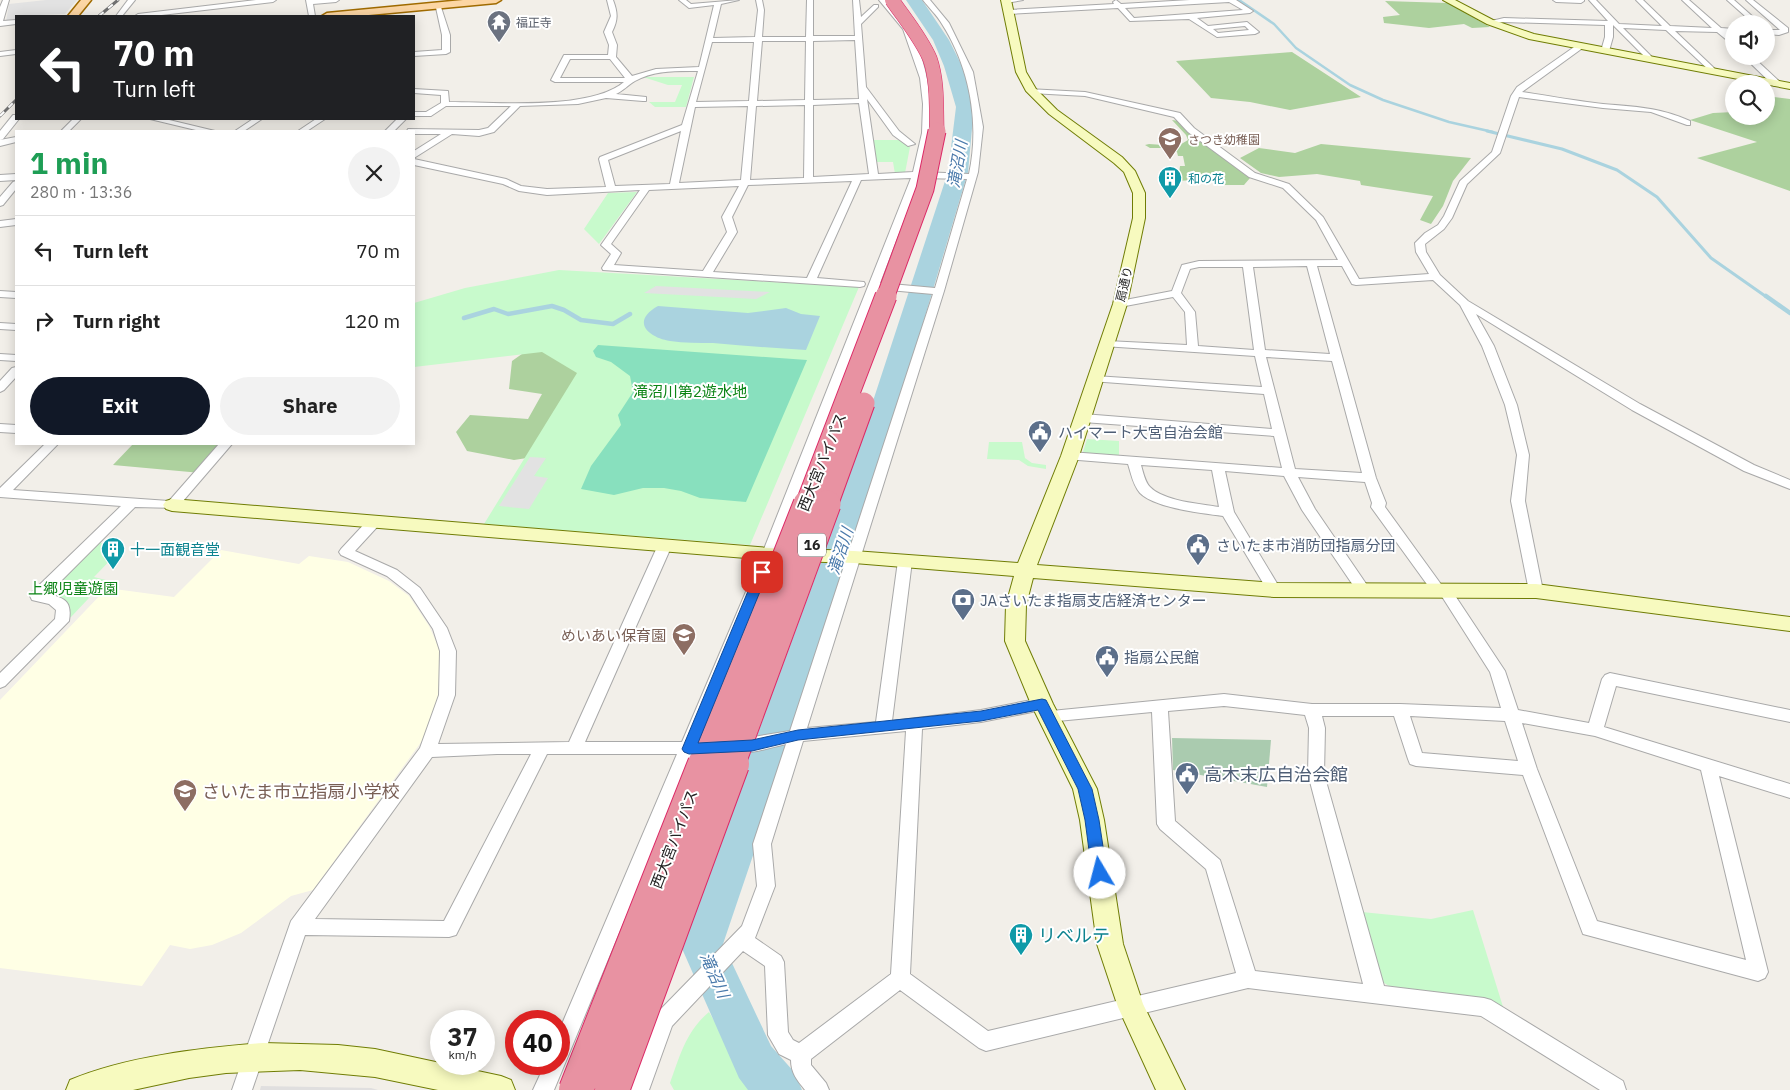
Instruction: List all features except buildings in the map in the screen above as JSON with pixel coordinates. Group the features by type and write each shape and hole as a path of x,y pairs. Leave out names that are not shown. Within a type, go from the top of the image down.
{"highway":[{"name":"西大宮バイパス","path":"612,1090 941,191 949,153 952,122 948,86 939,57 923,28 903,0"},
{"name":"西大宮バイパス","path":"576,1090 850,394 924,189 937,133 936,90 930,60 921,42 884,3"}],"main road":[{"path":"71,15 86,0"},
{"path":"336,15 496,0"}],"street":[{"path":"6,0 0,17 0,24 15,22"},
{"path":"120,15 132,0"},
{"path":"146,15 273,0"},
{"path":"312,15 310,1 336,0"},
{"path":"610,0 615,16 615,20 608,32 613,45 612,57 631,80"},
{"path":"682,0 689,6 736,0"},
{"path":"706,274 732,232 727,217 745,183 761,10 760,0"},
{"path":"808,180 810,0"},
{"path":"856,0 863,101 874,177"},
{"path":"570,1028 689,749 769,554 867,284 917,175 926,133 927,104 924,78 906,30 882,0"},
{"path":"639,1090 664,1020 750,931 766,886 762,844 798,735 851,557 938,292 973,177 979,127 969,72 945,23 926,0"},
{"path":"1114,0 1132,20 1250,11 1231,0"},
{"path":"1010,3 1120,7 1155,2 1227,0"},
{"path":"1448,0 1490,22 1532,37 1790,86"},
{"path":"1556,0 1579,1 1600,8"},
{"path":"1592,0 1613,24 1648,58"},
{"path":"1639,0 1711,70"},
{"path":"1685,0 1725,36"},
{"path":"1730,0 1748,15"},
{"path":"1749,0 1767,15"},
{"path":"674,186 691,105 718,3"},
{"path":"858,23 884,3"},
{"name":"扇通り","path":"1010,3 1021,72 1031,91 1053,112 1117,159 1129,171 1136,183 1141,203 1120,304 1070,456 1025,571 1016,605 1015,641 1044,710 1085,789 1092,820 1110,944 1132,1007 1171,1090"},
{"path":"415,54 446,52 446,35 438,4"},
{"path":"1190,17 1206,28 1217,35 1255,32 1247,24 1206,28"},
{"path":"1490,22 1504,20 1613,24 1725,31"},
{"path":"1775,22 1785,30 1775,33"},
{"path":"1605,51 1613,24"},
{"path":"709,40 860,38"},
{"path":"1580,47 1520,89 1496,153 1462,183 1449,216 1441,228 1428,235 1420,243 1421,252 1436,276 1464,303 1523,336 1636,407 1749,468 1790,485"},
{"path":"0,54 15,52"},
{"path":"612,57 567,57 555,80 631,80"},
{"path":"1757,65 1777,84"},
{"path":"415,114 428,114 445,104 578,102 615,92 639,75 660,70 702,69"},
{"path":"863,88 896,134 911,144"},
{"path":"415,91 445,93 445,104"},
{"path":"1031,91 1085,94 1177,115 1191,130 1252,175 1286,186 1320,219 1356,282 1436,276"},
{"path":"1517,94 1603,106 1651,110 1669,115 1687,124"},
{"path":"604,96 643,99"},
{"path":"691,105 863,101"},
{"path":"415,131 479,133 491,130 518,104"},
{"path":"0,137 15,118"},
{"path":"65,130 76,120"},
{"path":"159,120 206,130"},
{"path":"241,130 256,120"},
{"path":"304,130 319,120"},
{"path":"390,130 401,120"},
{"path":"611,189 603,158 686,126"},
{"path":"415,154 450,131"},
{"path":"0,143 15,140"},
{"path":"415,162 506,182 518,188 547,192 917,175 973,177"},
{"path":"0,178 15,177"},
{"path":"811,280 858,178"},
{"path":"0,203 15,185"},
{"path":"646,188 606,245 616,253 607,268 867,284 938,292"},
{"path":"0,224 15,222"},
{"path":"1176,293 1186,267 1199,264 1344,263"},
{"path":"1248,264 1260,354 1289,472 1309,510 1364,591"},
{"path":"1311,264 1370,478 1379,503 1378,507 1442,591 1497,670 1529,768 1590,928 1758,972 1710,767"},
{"path":"1120,304 1176,293"},
{"path":"1176,293 1190,312 1193,349"},
{"path":"0,294 15,295"},
{"path":"1464,303 1488,346 1511,405 1523,455 1518,501 1536,592"},
{"path":"0,326 15,327"},
{"path":"1107,344 1338,358"},
{"path":"0,356 15,358"},
{"path":"0,388 15,371"},
{"path":"1095,379 1268,391"},
{"path":"1083,418 1278,433"},
{"path":"0,428 15,429"},
{"path":"1,493 51,445"},
{"path":"172,505 225,445"},
{"path":"1070,456 1370,478"},
{"path":"1133,461 1145,490 1158,498 1199,509 1227,512"},
{"path":"1218,468 1227,512 1274,590"},
{"path":"1,493 172,505 769,554 851,557 1274,590 1536,592 1790,624"},
{"path":"0,682 62,621 64,608 54,600 37,596 132,502"},
{"path":"242,1090 298,928 427,751 447,695 448,651 440,628 415,591 392,573 346,552 373,523"},
{"path":"574,749 665,545"},
{"path":"883,728 905,561"},
{"path":"1595,730 1610,680 1790,716"},
{"path":"427,751 689,749 752,745 798,735 883,728 981,716 1044,710 1224,700 1312,710 1400,710 1513,715 1595,730 1790,791"},
{"path":"1160,705 1166,824 1214,865 1248,980"},
{"path":"1312,710 1317,728 1316,774 1376,994"},
{"path":"1400,710 1416,759 1529,768"},
{"path":"801,1054 900,978 914,724"},
{"path":"298,928 449,929 542,749"},
{"path":"742,940 774,962 778,1035 786,1047 801,1054"},
{"path":"900,978 986,1041 1248,980 1484,1007 1616,1088 1615,1090"},
{"path":"801,1054 801,1069 819,1090"},
{"path":"80,1090 117,1079 184,1065 252,1057 304,1056 374,1063 501,1090"},
{"path":"544,1090 550,1075"}],"shaded area":[{"path":"46,0 77,0 65,14 15,15 15,21 6,21 9,4"},
{"path":"656,286 770,292 756,299 644,293"},
{"path":"530,457 546,458 534,476 548,478 529,509 499,506"},
{"name":"さいたま市立指扇小学校","path":"221,550 299,564 309,556 348,562 389,581 409,596 429,626 443,657 440,695 427,734 313,890 291,896 241,933 212,945 190,949 170,945 142,986 0,968 0,700 107,588 174,597"},
{"path":"1172,738 1271,740 1267,787 1173,770"},
{"path":"261,1086 371,1088 378,1090 260,1090"}],"green space":[{"path":"1385,1 1448,3 1490,27 1472,28 1464,24 1429,28 1384,23 1383,17 1400,15"},
{"path":"1292,52 1361,97 1290,110 1250,102 1211,98 1176,61"},
{"path":"643,77 694,77 686,107 655,107 649,102 675,102 682,85 668,85"},
{"path":"1775,97 1790,99 1790,191 1697,158 1757,142 1690,120 1713,113 1725,112 1725,125 1775,125"},
{"path":"1172,120 1179,121 1188,132 1250,178 1244,185 1223,185 1216,179 1176,181 1173,173 1179,173 1180,166 1185,166 1183,156 1178,156 1177,152 1167,151 1165,148 1150,148 1145,145 1178,146 1188,140 1186,135"},
{"path":"872,140 899,140 910,147 905,173 895,174 893,162 874,162"},
{"path":"1321,144 1471,158 1453,181 1443,206 1431,224 1420,220 1433,196 1361,185 1360,181 1317,174 1279,177 1261,173 1240,158 1259,148 1295,153"},
{"path":"637,192 599,244 584,229 608,193"},
{"name":"滝沼川第2遊水地","path":"559,270 859,287 750,545 484,524 577,373 542,352 415,367 415,303 465,288"},
{"path":"536,344 584,357 546,455 514,460 467,451 456,432 470,415 528,419 542,394 509,389 512,361"},
{"path":"598,345 807,360 746,502 700,498 681,491 664,488 643,488 614,495 581,489 591,466 621,425 618,415 633,392 630,376 611,362 596,357 593,351"},
{"path":"1087,439 1119,441 1119,456 1085,454 1083,452"},
{"path":"989,442 1022,442 1025,458 1032,463 1046,465 1046,469 1028,466 1019,460 987,459"},
{"path":"132,445 222,445 201,473 113,465"},
{"name":"上郷児童遊園","path":"95,542 123,547 94,577 106,580 71,617 66,617 67,607 37,596"},
{"path":"1473,910 1504,1010 1485,998 1389,986 1378,979 1362,912 1431,919"},
{"path":"709,1012 747,1078 757,1090 674,1090 670,1083 685,1044 701,1019"}],"water":[{"path":"658,306 748,313 786,308 801,314 820,316 806,350 681,342 662,339 649,332 645,328 644,323 645,317"}],"waterway":[{"name":"滝沼川","path":"778,1090 755,1062 701,944 833,572 958,172 965,107 953,66 941,40 914,0"},
{"path":"1239,0 1274,24 1296,48 1350,85 1383,100 1449,122 1493,132"},
{"path":"1487,131 1562,149 1617,170 1657,197 1711,258 1768,298"},
{"path":"1766,296 1790,313"},
{"path":"464,318 494,309 508,314 552,306 564,310 581,320 613,324 630,314"}],"railway":[{"path":"100,15 118,0"},
{"path":"0,116 15,101"}],"place":[{"name":"福正寺","path":"499,43"},
{"name":"さつき幼稚園","path":"1170,160"},
{"name":"和の花","path":"1170,199"},
{"name":"ハイマート大宮自治会館","path":"1040,453"},
{"name":"さいたま市消防団指扇分団","path":"1198,566"},
{"name":"十一面観音堂","path":"113,570"},
{"name":"JAさいたま指扇支店経済センター","path":"963,621"},
{"name":"めいあい保育園","path":"684,656"},
{"name":"指扇公民館","path":"1107,678"},
{"name":"高木末広自治会館","path":"1187,795"},
{"name":"さいたま市立指扇小学校","path":"185,812"},
{"name":"リベルテ","path":"1021,956"}],"route":[{"path":"762,572 689,749 752,745 798,735 883,728 981,716 1042,704 1085,789 1100,873"}]}
